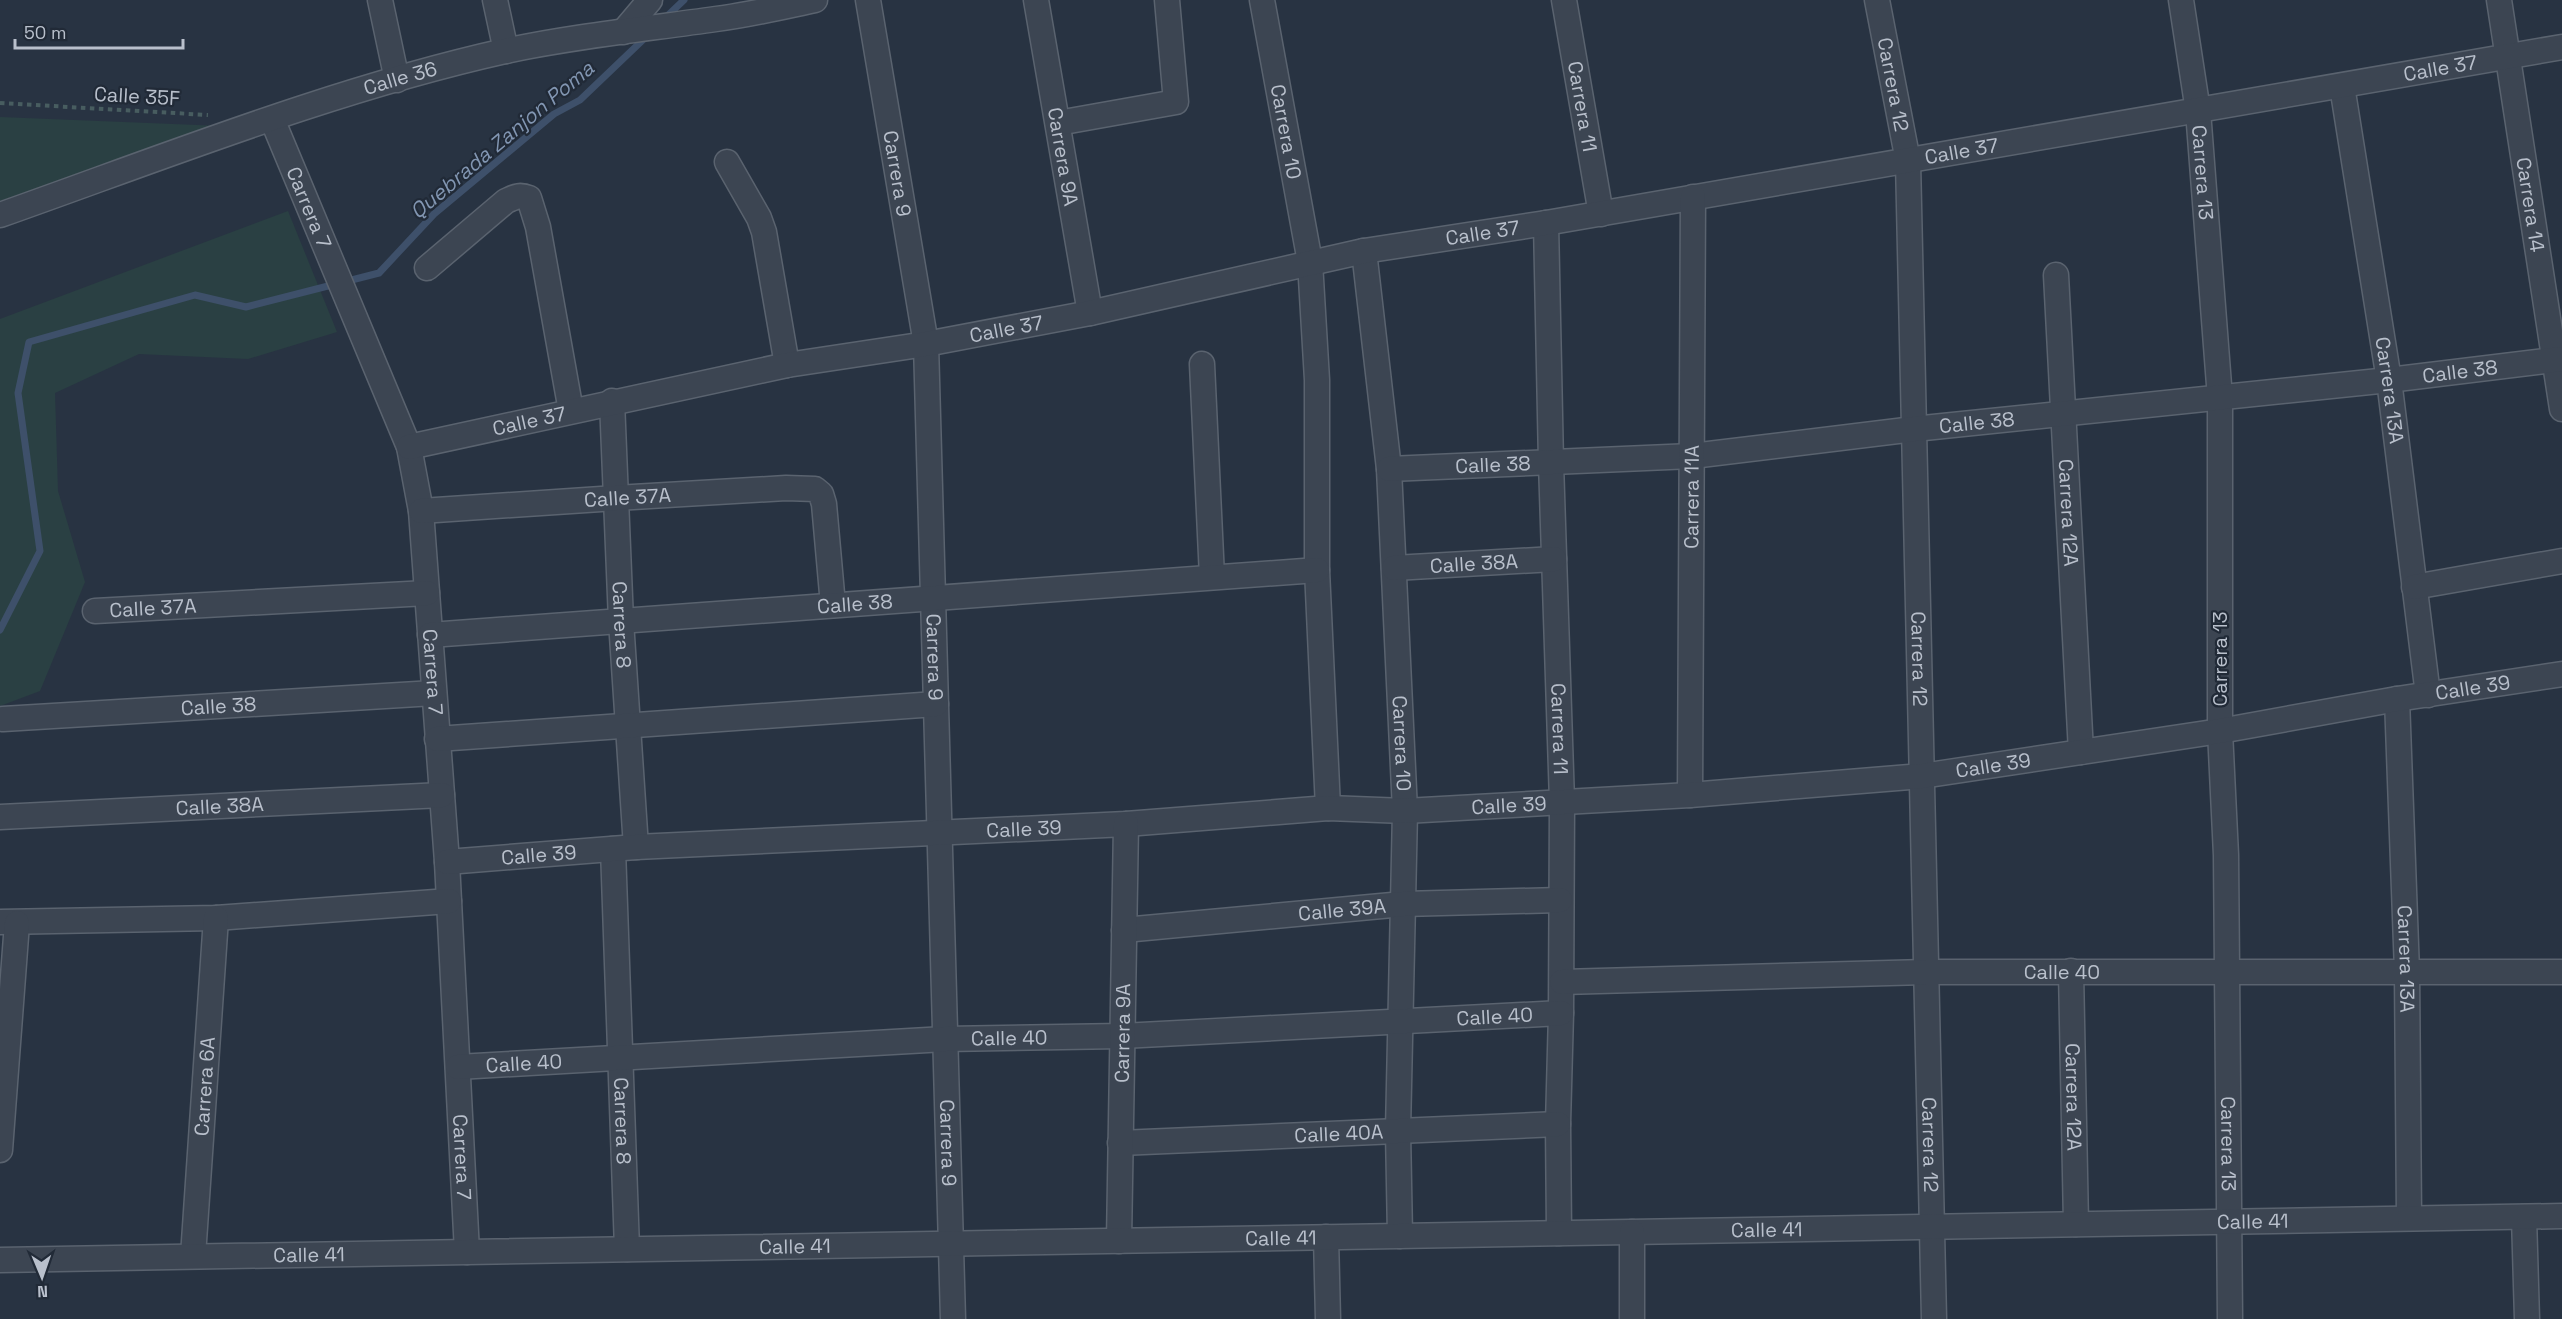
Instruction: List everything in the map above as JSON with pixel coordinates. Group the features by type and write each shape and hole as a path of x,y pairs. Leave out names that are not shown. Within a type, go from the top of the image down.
{"street":[{"path":"380,0 397,80"},
{"path":"495,0 506,51"},
{"path":"633,30 650,0"},
{"name":"Calle 36","path":"0,215 272,119 397,80 506,51 633,30 718,19 814,0"},
{"name":"Carrera 9","path":"868,0 926,344 953,1319"},
{"name":"Carrera 9A","path":"1036,0 1090,313"},
{"path":"1058,123 1176,102 1167,0"},
{"name":"Carrera 10","path":"1262,0 1310,262 1317,380 1317,570 1328,808"},
{"name":"Carrera 11","path":"1564,0 1601,214"},
{"name":"Carrera 12","path":"1877,0 1908,161 1934,1319"},
{"name":"Carrera 13","path":"2181,0 2198,111 2220,398 2220,731 2226,855 2230,1319"},
{"name":"Carrera 14","path":"2499,0 2558,360 2562,409"},
{"name":"Calle 37","path":"409,447 612,401 787,365 926,344 1090,313 1364,251 1601,214 2562,47"},
{"name":"Carrera 13A","path":"2342,86 2389,380 2428,695"},
{"name":"Carrera 7","path":"272,119 409,447 421,511 447,862 467,1252"},
{"path":"727,162 759,218 764,232 787,365"},
{"path":"427,268 506,201 522,195 529,198 538,227 571,411"},
{"name":"Carrera 11A","path":"1690,795 1693,197"},
{"name":"Carrera 11","path":"1546,223 1562,802 1559,1233"},
{"name":"Carrera 10","path":"1364,251 1389,469 1405,811 1398,1131 1400,1236"},
{"name":"Carrera 12A","path":"2056,275 2081,752"},
{"name":"Calle 38","path":"1389,469 1692,456 1914,429 2389,380 2558,360"},
{"path":"1202,364 1212,577"},
{"name":"Carrera 8","path":"612,401 621,621 628,725 619,1058 627,1249"},
{"name":"Calle 37A","path":"421,511 616,498 815,489 821,494 824,504 833,605"},
{"name":"Calle 38A","path":"1394,568 1554,559"},
{"path":"2414,587 2562,561"},
{"name":"Calle 38","path":"430,635 1317,570"},
{"name":"Calle 37A","path":"95,611 427,593"},
{"name":"Calle 39","path":"447,862 624,848 940,831 1126,824 1328,808 1405,811 1690,795 1922,776 2220,731 2397,699 2562,674"},
{"name":"Calle 38","path":"3,719 434,693"},
{"name":"Carrera 13A","path":"2397,699 2407,972 2409,1218"},
{"path":"437,739 936,704"},
{"name":"Calle 38A","path":"0,817 442,795"},
{"name":"Carrera 9A","path":"1119,1240 1126,824"},
{"name":"Calle 39A","path":"1124,930 1403,904 1560,900"},
{"path":"0,1150 9,923 216,918 449,901"},
{"name":"Carrera 6A","path":"193,1256 216,918"},
{"name":"Carrera 12A","path":"2071,971 2076,1224"},
{"name":"Calle 40","path":"1562,982 1926,972 2562,972"},
{"name":"Calle 40","path":"458,1067 945,1039 1122,1036 1561,1012"},
{"name":"Calle 40A","path":"1120,1143 1558,1125"},
{"name":"Calle 41","path":"0,1260 2562,1216"},
{"path":"2524,1217 2527,1319"},
{"path":"1632,1232 1632,1319"},
{"path":"1326,1237 1328,1319"}],"path":[{"name":"Calle 35F","path":"0,103 213,115"}],"green space":[{"path":"0,117 222,126 0,201"},
{"path":"288,211 337,332 248,359 139,354 55,393 58,491 85,582 40,691 0,706 0,319"}],"waterway":[{"name":"Quebrada Zanjon Poma","path":"663,20 684,0"},
{"name":"Quebrada Zanjon Poma","path":"0,630 40,551 18,393 29,342 195,295 246,307 379,273 434,214 554,114 580,100 647,36"}]}
